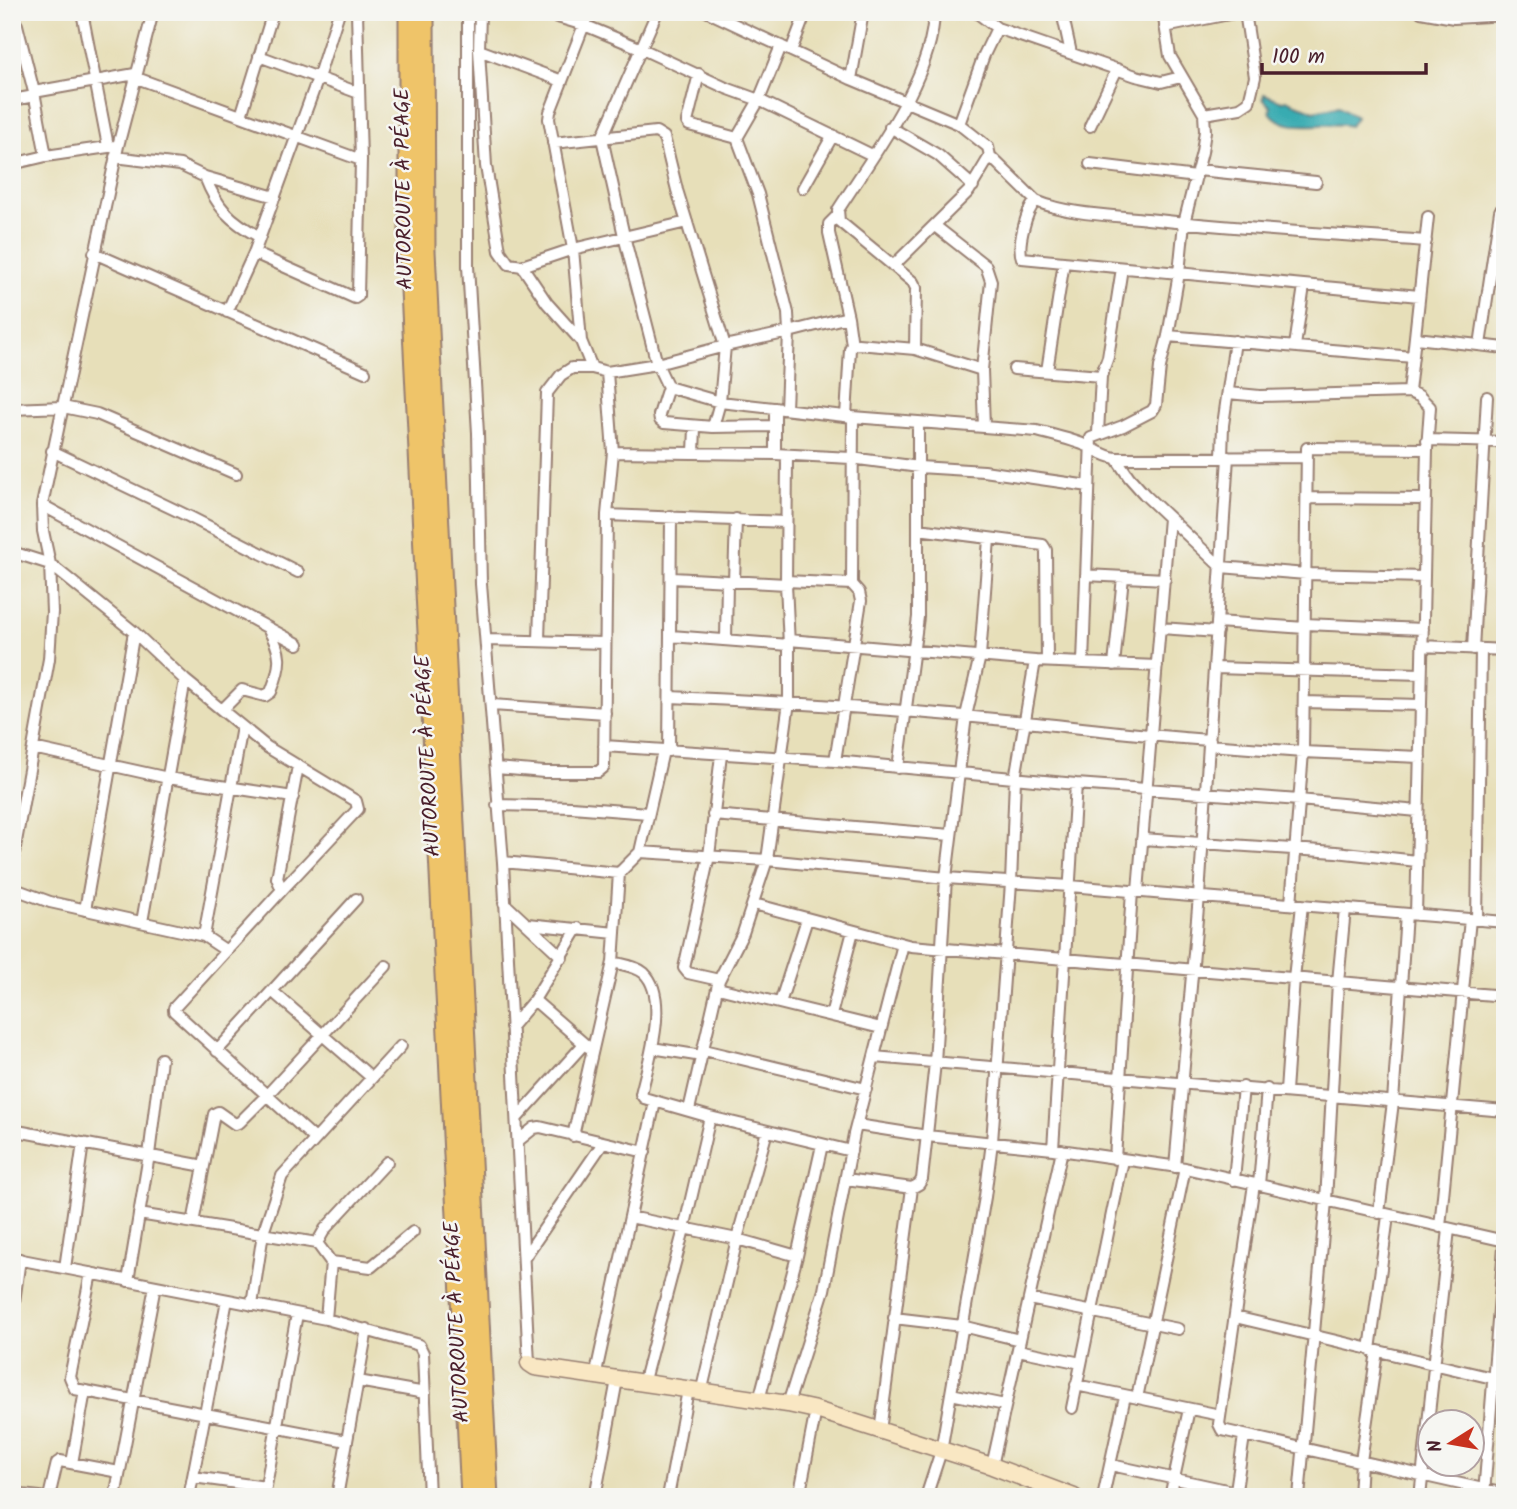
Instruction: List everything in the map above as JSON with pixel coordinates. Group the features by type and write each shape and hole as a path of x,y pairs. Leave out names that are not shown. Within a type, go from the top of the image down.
{"highway":[{"path":"409,12 410,275 471,1497"},
{"name":"AUTOROUTE À PÉAGE","path":"424,12 425,251 488,1497"}],"street":[{"path":"82,12 114,150"},
{"path":"13,857 49,659 52,612 50,564 43,531 42,505 114,150 153,12"},
{"path":"241,116 273,12"},
{"path":"227,312 254,253 275,197 339,12"},
{"path":"254,253 357,298 361,160 357,12"},
{"path":"468,12 468,266 478,433 481,584 503,862 503,903 519,1140 529,1363 535,1367 595,1377 816,1410 992,1466 1074,1497"},
{"path":"480,12 479,50 486,166 500,251 509,264 522,266 573,249 687,222"},
{"path":"541,12 584,25 642,49 759,100 872,155"},
{"path":"589,12 550,112 553,143 573,249 581,341 592,368"},
{"path":"657,12 602,138 657,364 668,387 659,415 660,421 695,427 775,426"},
{"path":"708,12 851,79 959,124 983,141 990,156 1036,201 1080,212 1184,223 1308,234 1426,240"},
{"path":"737,138 806,12"},
{"path":"851,79 863,12"},
{"path":"915,349 916,288 913,282 839,221 837,216 838,210 905,102 933,36 934,12"},
{"path":"976,12 997,28 1117,69 1161,82 1181,77"},
{"path":"1062,12 1071,53"},
{"path":"1083,663 1091,438 1098,433 1123,426 1152,411 1156,405 1160,367 1179,273 1184,223 1205,131 1203,114 1170,56 1163,12"},
{"path":"1165,27 1239,12"},
{"path":"1203,114 1240,108 1249,102 1255,77 1245,12"},
{"path":"1421,12 1454,18 1505,15"},
{"path":"14,24 35,94 47,156"},
{"path":"959,124 984,55 997,28"},
{"path":"479,50 562,81"},
{"path":"259,56 359,93"},
{"path":"1090,126 1117,69"},
{"path":"699,74 687,122 737,138"},
{"path":"12,100 96,81 135,76 361,160"},
{"path":"890,127 938,155 973,186"},
{"path":"553,143 660,133 664,137 725,346 720,402 713,427"},
{"path":"803,188 833,135"},
{"path":"689,1110 718,984 754,904 767,860 789,702 786,522 781,455 775,426 780,408 789,332 788,313 758,194 737,138"},
{"path":"12,163 47,156 114,150 180,165 205,177 275,197"},
{"path":"893,266 973,186 990,156"},
{"path":"1090,164 1316,182"},
{"path":"205,177 213,198 237,225 260,237"},
{"path":"1036,201 1029,209 1020,254 1022,258 1419,296"},
{"path":"1480,345 1500,211"},
{"path":"835,761 861,601 852,584 849,417 852,345 829,233 829,224 837,216"},
{"path":"1409,392 1428,218"},
{"path":"935,226 986,266 990,274 982,370 984,427"},
{"path":"94,253 365,372"},
{"path":"1047,371 1064,262"},
{"path":"522,266 547,303 581,341"},
{"path":"1098,433 1101,376 1108,357 1122,268"},
{"path":"1295,346 1304,286"},
{"path":"539,640 547,393 561,375 572,368 592,368 607,372 657,364 848,317"},
{"path":"1168,336 1413,357"},
{"path":"1416,338 1505,348"},
{"path":"1103,1497 1153,1324 1180,1167 1182,1082 1199,896 1221,567 1227,393 1235,341"},
{"path":"852,345 915,349 982,370"},
{"path":"1014,369 1101,376"},
{"path":"496,768 544,772 598,772 604,767 607,515 613,452 607,372"},
{"path":"668,387 720,402 918,424 1037,431 1116,458 1307,457"},
{"path":"1227,393 1260,396 1409,392 1419,396 1430,407 1425,499 1417,861 1401,987 1359,1497"},
{"path":"1429,1408 1452,1107 1463,993 1474,919 1477,649 1487,397"},
{"path":"12,409 63,407 97,414 236,474"},
{"path":"898,768 918,617 918,424"},
{"path":"694,453 695,427"},
{"path":"1286,1091 1294,978 1296,849 1303,752 1307,449 1505,442"},
{"path":"52,451 298,572"},
{"path":"613,452 851,458 919,467 985,471 1089,486"},
{"path":"1116,458 1137,486 1221,567 1424,577"},
{"path":"1307,498 1425,499"},
{"path":"42,505 298,644"},
{"path":"607,515 786,522"},
{"path":"573,1136 588,1047 613,962 619,873 640,852 666,751 670,696 671,516"},
{"path":"1072,1408 1119,1159 1128,964 1147,788 1169,517"},
{"path":"726,640 736,519"},
{"path":"918,529 1039,543 1046,550 1047,661"},
{"path":"846,1178 912,1188 922,1179 936,1063 946,878 966,716 980,656 989,539"},
{"path":"12,552 50,564 134,632 185,680 267,747 356,801 358,808 174,1007 174,1011 315,1139"},
{"path":"1086,575 1165,579"},
{"path":"1114,665 1123,577"},
{"path":"672,578 852,584"},
{"path":"222,710 242,690 265,695 271,692 279,672 280,649 265,624"},
{"path":"1161,628 1305,626 1423,629"},
{"path":"85,910 134,632"},
{"path":"671,636 1035,661 1157,666"},
{"path":"486,640 604,643"},
{"path":"1422,646 1505,650"},
{"path":"926,1497 941,1451 992,1142 1011,883 1015,779 1035,661"},
{"path":"1214,668 1421,674"},
{"path":"142,922 185,680"},
{"path":"670,696 966,716 1303,752 1420,757"},
{"path":"1304,702 1421,705"},
{"path":"492,705 605,713"},
{"path":"204,936 242,727"},
{"path":"604,746 835,761 1015,779 1418,811"},
{"path":"33,748 167,778 293,797"},
{"path":"721,755 709,856 684,968 688,973 718,984 780,1003 881,1028"},
{"path":"282,890 277,878 298,766"},
{"path":"992,1466 1029,1299 1057,1150 1058,1071 1076,784"},
{"path":"498,805 648,813"},
{"path":"713,815 951,835"},
{"path":"1142,839 1296,849 1417,861"},
{"path":"640,852 767,860 946,878 1505,922"},
{"path":"503,862 619,873"},
{"path":"12,888 50,902 204,936 225,950"},
{"path":"217,1051 356,899"},
{"path":"503,903 562,957"},
{"path":"754,904 903,944 1505,996"},
{"path":"1299,1497 1326,1201 1338,982 1345,909"},
{"path":"780,1003 807,919"},
{"path":"528,924 615,933"},
{"path":"511,1027 534,1000 578,928"},
{"path":"831,1015 853,931"},
{"path":"788,1404 824,1290 851,1151 903,944"},
{"path":"613,962 637,968 645,974 657,1003 652,1048 641,1094 644,1098 851,1151"},
{"path":"193,1223 216,1112 237,1124 386,966"},
{"path":"272,991 372,1078"},
{"path":"534,1000 588,1047"},
{"path":"252,1306 263,1233 282,1176 401,1046"},
{"path":"517,1118 588,1047"},
{"path":"652,1048 703,1053 866,1089"},
{"path":"874,1057 1505,1111"},
{"path":"128,1280 149,1155 161,1059"},
{"path":"1234,1180 1243,1087"},
{"path":"1267,1090 1257,1185 1219,1424 1222,1430 1244,1436 1416,1475"},
{"path":"595,1377 655,1102"},
{"path":"643,1384 710,1117"},
{"path":"857,1125 1180,1167 1504,1241"},
{"path":"519,1140 537,1127 645,1152"},
{"path":"12,1130 204,1166"},
{"path":"668,1497 767,1131"},
{"path":"65,1268 83,1143"},
{"path":"524,1258 603,1143"},
{"path":"758,1401 797,1256 822,1144"},
{"path":"317,1243 387,1162"},
{"path":"880,1432 912,1188"},
{"path":"139,1214 317,1243 331,1262 326,1319"},
{"path":"630,1217 737,1239 797,1256"},
{"path":"331,1262 370,1267 413,1232"},
{"path":"1484,1493 1499,1380 1505,1234"},
{"path":"12,1316 16,1259 326,1319 367,1329 422,1348 429,1497"},
{"path":"91,1273 70,1377 75,1389 347,1441"},
{"path":"115,1497 155,1286"},
{"path":"1029,1299 1178,1329"},
{"path":"189,1497 227,1300"},
{"path":"193,1477 265,1492 296,1314"},
{"path":"1235,1317 1499,1380"},
{"path":"894,1318 962,1326 1081,1363"},
{"path":"337,1497 367,1329"},
{"path":"595,1497 617,1380"},
{"path":"358,1381 425,1392"},
{"path":"1076,1385 1220,1415"},
{"path":"72,1464 85,1391"},
{"path":"951,1394 1006,1405"},
{"path":"1170,1497 1189,1409"},
{"path":"799,1497 816,1410"},
{"path":"1111,1465 1236,1495 1244,1436"},
{"path":"49,1497 57,1463 60,1461 119,1472"},
{"path":"1420,1497 1422,1478"},
{"path":"1429,1478 1484,1493 1505,1494"},
{"path":"12,1494 40,1497"}],"water":[{"path":"1264,94 1313,111 1339,106 1356,117 1350,126 1285,123 1270,112 1271,107 1263,99"}]}
